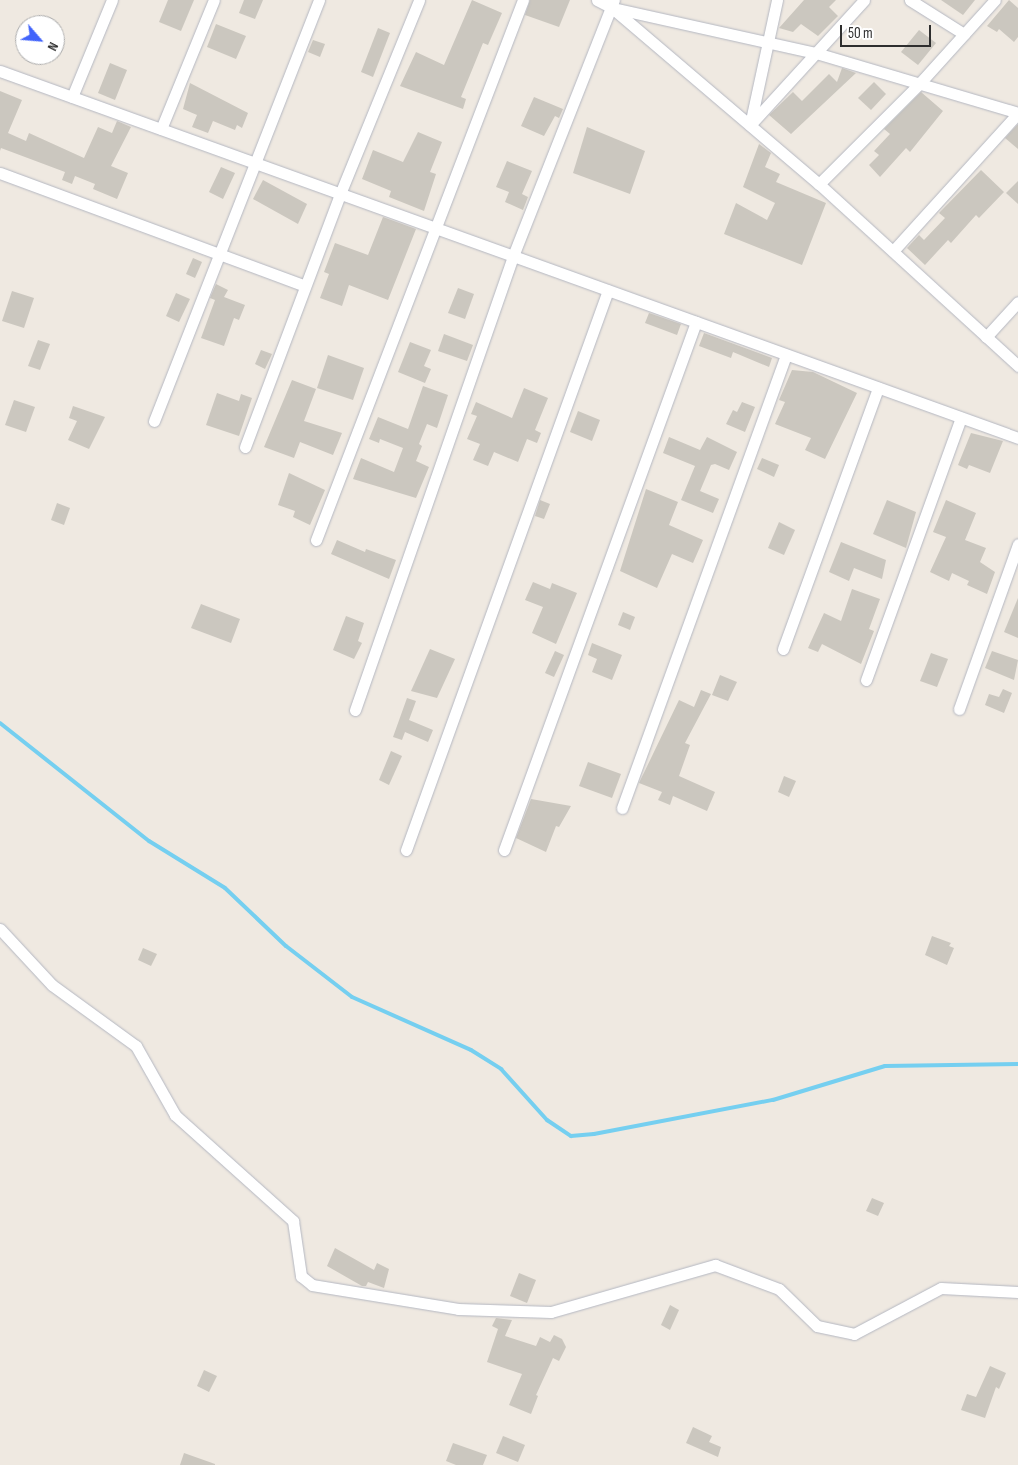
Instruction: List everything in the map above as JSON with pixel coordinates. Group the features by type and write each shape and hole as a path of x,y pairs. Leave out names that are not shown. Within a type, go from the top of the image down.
{"street":[{"path":"72,97 112,0"},
{"path":"161,129 214,0"},
{"path":"154,421 320,0"},
{"path":"245,447 340,194 419,0"},
{"path":"316,540 523,0"},
{"path":"597,0 614,2 768,43 816,52 1018,113 893,251"},
{"path":"750,126 777,0"},
{"path":"750,126 864,0"},
{"path":"910,0 964,34"},
{"path":"819,184 919,84 995,0"},
{"path":"614,2 750,126 819,184 1018,366"},
{"path":"354,710 513,256 614,2"},
{"path":"0,71 1018,438"},
{"path":"0,173 305,286"},
{"path":"406,850 608,290"},
{"path":"986,337 1018,302"},
{"path":"504,850 696,322"},
{"path":"622,808 786,355"},
{"path":"782,649 878,388"},
{"path":"866,680 961,418"},
{"path":"958,708 1018,544"},
{"path":"0,929 52,985 136,1046 175,1115 293,1221 301,1276 312,1285 458,1309 551,1312 715,1265 779,1289 817,1326 854,1334 941,1288 1018,1292"}],"building":[{"path":"168,0 194,0 181,31 159,22"},
{"path":"244,0 263,0 255,19 239,13"},
{"path":"472,0 502,13 488,45 483,43 461,97 466,99 463,109 400,86 416,52 444,65"},
{"path":"530,0 570,0 559,27 525,15"},
{"path":"804,0 836,0 829,7 838,16 818,36 801,24 793,32 779,28"},
{"path":"941,0 975,0 963,15"},
{"path":"1009,0 1018,8 1018,37 1014,42 999,29 997,32 987,26"},
{"path":"216,24 246,36 236,59 207,47"},
{"path":"378,28 390,33 373,77 361,72"},
{"path":"919,30 936,43 918,65 901,52"},
{"path":"313,40 325,44 320,57 308,52"},
{"path":"110,63 127,70 115,100 98,93"},
{"path":"842,68 856,73 791,134 769,115 793,92 802,101 829,74 837,82"},
{"path":"874,82 886,94 871,110 858,98"},
{"path":"190,83 248,113 242,128 237,125 235,130 213,121 208,133 192,127 197,115 183,109"},
{"path":"0,91 22,100 8,133 26,141 29,133 84,158 98,127 112,133 117,121 131,127 111,166 128,173 117,199 93,189 95,184 75,176 72,184 62,180 65,172 1,148 0,151"},
{"path":"921,92 943,111 910,152 906,148 880,177 869,165 879,155 874,151 890,134 884,129"},
{"path":"534,97 563,109 559,118 555,116 544,136 521,126"},
{"path":"1018,124 1018,149 1005,138"},
{"path":"587,127 645,151 630,194 573,173"},
{"path":"418,132 442,142 430,172 436,174 424,211 389,197 391,191 362,179 373,150 403,162"},
{"path":"759,144 771,153 765,167 780,174 776,182 826,203 802,265 724,234 736,203 767,220 775,203 743,187"},
{"path":"507,161 532,171 522,194 528,197 523,210 505,202 509,192 496,187"},
{"path":"221,167 235,173 223,199 209,192"},
{"path":"981,170 1004,192 979,218 976,215 951,243 948,240 925,265 907,248 919,235 924,240 945,218 939,213"},
{"path":"263,180 307,204 298,224 253,199"},
{"path":"1018,181 1018,204 1006,193"},
{"path":"383,217 416,229 388,300 349,285 342,306 320,298 329,274 324,272 335,243 368,255"},
{"path":"193,258 202,262 195,278 186,274"},
{"path":"216,284 228,290 224,297 245,305 239,320 234,318 224,346 201,338 215,300 210,298"},
{"path":"458,288 474,294 465,319 448,313"},
{"path":"12,291 34,298 24,328 2,321"},
{"path":"176,293 190,299 179,322 166,316"},
{"path":"649,313 681,324 677,335 645,323"},
{"path":"704,333 772,358 769,367 733,352 731,358 699,346"},
{"path":"444,334 473,345 467,361 438,351"},
{"path":"38,340 50,344 40,370 28,366"},
{"path":"410,342 431,350 424,366 431,369 425,383 398,372"},
{"path":"261,350 272,354 265,369 255,364"},
{"path":"328,355 364,368 353,400 317,388"},
{"path":"792,370 813,372 857,393 825,459 805,450 811,438 775,424 785,402 779,400"},
{"path":"292,380 316,389 304,421 342,433 333,455 300,442 294,458 264,447"},
{"path":"423,386 448,395 437,428 427,424 419,444 422,446 416,461 429,467 416,498 353,479 361,458 394,472 403,448 380,439 379,443 369,439 378,417 408,429"},
{"path":"524,388 548,398 535,430 541,433 537,443 527,439 518,462 494,452 488,466 473,460 480,444 467,439 477,416 471,414 476,402 512,418"},
{"path":"217,393 239,401 241,394 252,398 239,436 206,425"},
{"path":"14,400 35,407 26,432 5,425"},
{"path":"742,402 755,407 745,432 726,424 733,410 737,412"},
{"path":"73,406 105,417 89,449 68,440 77,421 69,418"},
{"path":"578,411 600,420 592,441 570,432"},
{"path":"971,433 1003,441 990,473 969,465 967,469 958,465"},
{"path":"669,437 700,450 707,437 737,452 729,470 715,464 711,465 700,491 719,499 713,513 681,500 695,466 663,453"},
{"path":"762,458 779,465 774,477 757,469"},
{"path":"289,473 325,490 310,525 293,517 295,511 278,505"},
{"path":"646,489 678,502 669,525 703,540 693,563 672,554 657,588 620,571"},
{"path":"540,500 550,504 544,519 535,516"},
{"path":"887,500 916,512 906,548 873,534"},
{"path":"946,500 976,513 965,540 986,548 980,562 995,572 987,594 967,585 969,581 952,573 949,581 930,572 946,537 933,532"},
{"path":"57,503 70,508 64,525 51,520"},
{"path":"779,522 795,530 784,555 768,548"},
{"path":"337,540 365,552 366,549 396,560 389,579 331,554"},
{"path":"841,542 886,560 882,579 854,568 849,581 829,572"},
{"path":"533,582 550,589 552,583 577,593 556,644 532,633 543,607 525,600"},
{"path":"852,589 880,599 869,629 874,631 861,664 822,644 818,652 808,648 824,613 841,621"},
{"path":"1018,598 1018,638 1004,632"},
{"path":"201,604 240,619 231,643 191,628"},
{"path":"623,612 635,617 630,630 618,625"},
{"path":"346,616 364,623 358,641 362,643 354,659 333,650"},
{"path":"592,643 622,655 612,680 592,672 597,659 588,655"},
{"path":"430,649 455,659 437,698 411,691"},
{"path":"555,651 564,655 554,677 545,673"},
{"path":"992,651 1018,660 1014,680 985,668"},
{"path":"931,653 948,659 937,687 920,681"},
{"path":"720,675 737,682 728,701 712,695"},
{"path":"1003,689 1012,693 1004,713 985,705 989,694 999,697"},
{"path":"701,690 711,694 685,743 690,745 679,776 715,792 707,811 673,796 670,805 658,800 662,792 639,783 679,700 694,707"},
{"path":"407,698 416,701 409,720 433,730 428,742 405,732 402,740 393,737"},
{"path":"391,751 402,756 389,785 379,780"},
{"path":"588,762 621,774 612,798 579,786"},
{"path":"784,776 796,781 789,797 778,792"},
{"path":"531,799 571,806 559,827 556,826 546,852 516,838"},
{"path":"932,936 951,943 949,946 954,948 947,965 925,955"},
{"path":"143,948 157,954 151,966 138,960"},
{"path":"872,1198 884,1203 878,1216 866,1211"},
{"path":"335,1248 374,1270 377,1263 389,1269 384,1288 368,1282 366,1286 362,1286 327,1266"},
{"path":"519,1273 536,1280 527,1303 510,1296"},
{"path":"670,1305 679,1310 670,1330 661,1325"},
{"path":"496,1318 512,1320 505,1336 536,1346 540,1337 550,1342 554,1335 562,1339 566,1347 559,1361 553,1358 536,1395 538,1396 531,1414 509,1405 522,1374 487,1362 498,1329 492,1326"},
{"path":"990,1366 1006,1373 999,1389 996,1387 985,1418 961,1410 967,1394 976,1397"},
{"path":"204,1370 217,1376 209,1392 197,1386"},
{"path":"693,1427 712,1436 709,1442 721,1447 718,1457 686,1443"},
{"path":"503,1436 525,1445 518,1462 496,1453"},
{"path":"453,1443 487,1455 483,1465 456,1465 446,1461"},
{"path":"184,1453 215,1464 215,1465 180,1465"}],"waterway":[{"path":"0,723 149,841 225,888 286,946 352,997 471,1050 501,1069 547,1120 571,1136 594,1134 773,1100 885,1066 1018,1064"}]}
